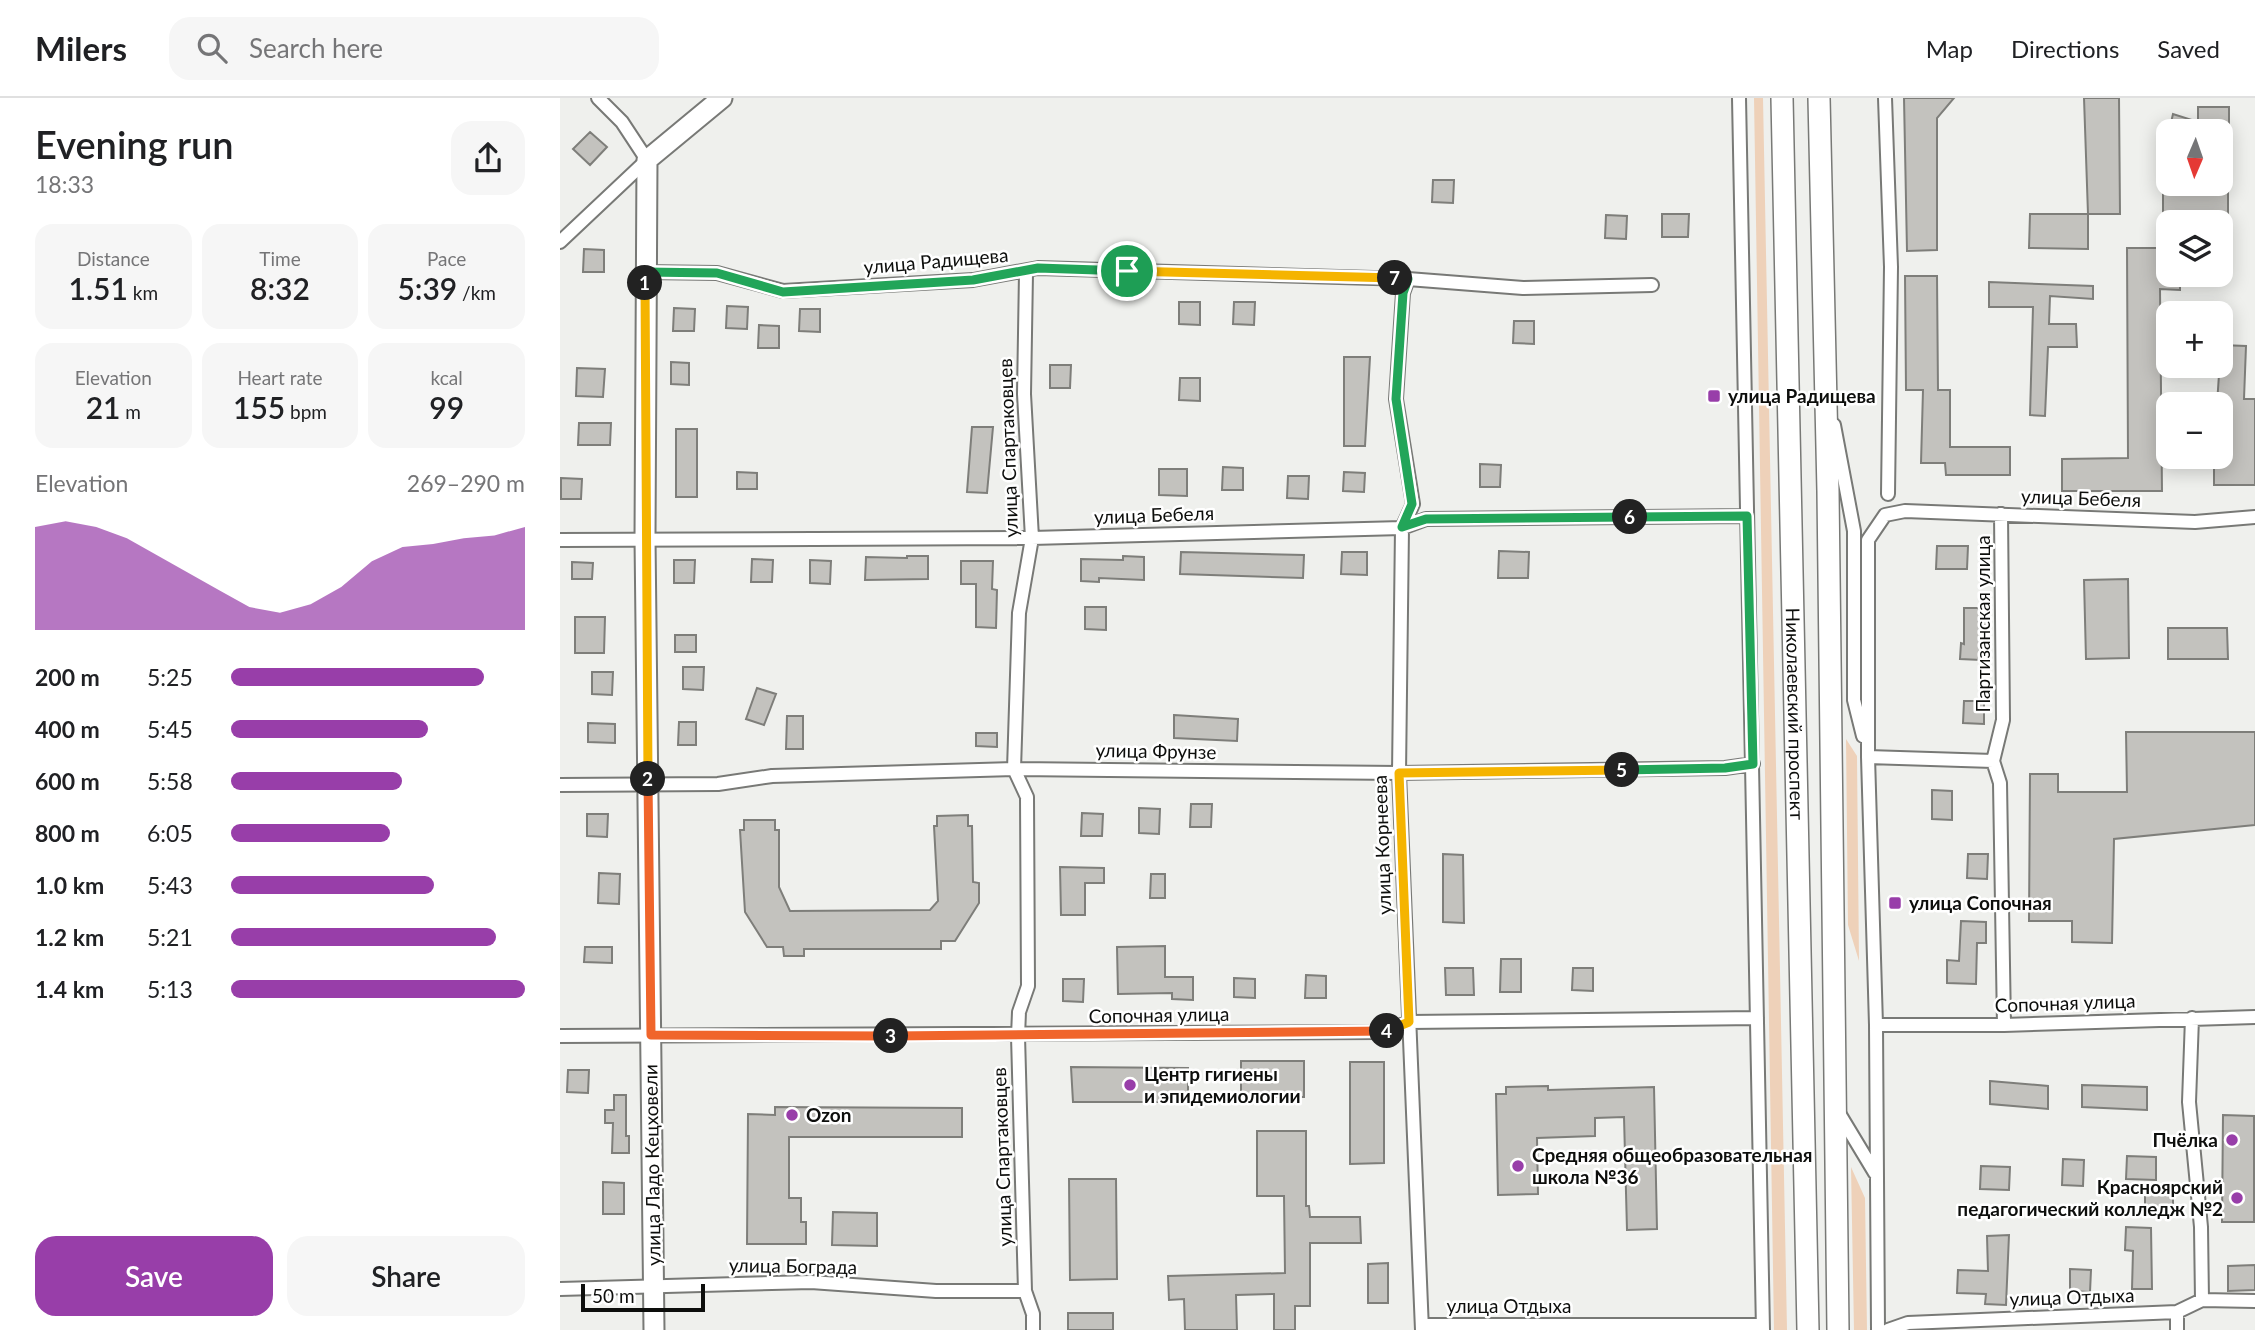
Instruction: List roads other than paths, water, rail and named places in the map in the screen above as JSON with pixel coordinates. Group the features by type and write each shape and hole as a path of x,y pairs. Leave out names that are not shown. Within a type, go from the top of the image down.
{"main road":[{"path":"647,160 722,98"},
{"name":"Николаевский проспект","path":"1782,98 1808,1330"},
{"name":"Николаевский проспект","path":"1819,98 1838,1330"},
{"name":"улица Ладо Кецховели","path":"647,160 645,538 654,1330"}],"street":[{"path":"560,242 647,160 622,122 598,98"},
{"path":"1739,98 1763,1327"},
{"path":"1885,98 1892,267 1888,494"},
{"name":"улица Радищева","path":"645,272 717,273 783,292 973,280 1026,273 1038,268 1408,279 1523,288 1652,285"},
{"name":"улица Спартаковцев","path":"1026,273 1024,394 1032,538 1019,613 1014,769 1027,797 1028,986 1019,1012 1018,1036 1025,1291 1033,1314 1033,1330"},
{"name":"улица Корнеева","path":"1408,279 1403,293 1396,399 1412,504 1402,527 1399,773 1422,1328"},
{"path":"1824,367 1854,531 1854,700 1868,757 1876,1025 1878,1330"},
{"name":"улица Бебеля","path":"1868,757 1868,540 1885,514 1905,511 2195,522 2255,517"},
{"name":"Партизанская улица","path":"2001,514 2003,720 1993,761 2000,783 2004,1025"},
{"name":"улица Бебеля","path":"560,540 1032,538 1402,527 1426,519 1747,516"},
{"path":"1868,757 1993,761"},
{"name":"улица Фрунзе","path":"560,785 718,784 772,776 1014,769 1399,773 1725,768 1753,764"},
{"name":"Сопочная улица","path":"1876,1025 2004,1025 2255,1017"},
{"name":"Сопочная улица","path":"560,1036 1018,1036 1384,1032 1409,1022 1757,1018"},
{"path":"2192,1018 2189,1102 2201,1227 2202,1300"},
{"path":"1833,1104 1875,1173"},
{"name":"улица Бограда","path":"560,1289 811,1282 936,1291 1025,1291"},
{"path":"2176,1330 2177,1312 2202,1300 2255,1301"},
{"name":"улица Отдыха","path":"1888,1330 1908,1323 2177,1312"},
{"name":"улица Отдыха","path":"1422,1328 1763,1327"}],"place":[{"name":"улица Радищева","path":"1714,396"},
{"name":"улица Сопочная","path":"1895,903"},
{"name":"Центр гигиены и эпидемиологии","path":"1130,1085"},
{"name":"Ozon","path":"792,1115"},
{"name":"Пчёлка","path":"2232,1140"},
{"name":"Средняя общеобразовательная школа №36","path":"1518,1166"},
{"name":"Красноярский педагогический колледж №2","path":"2237,1198"}]}
